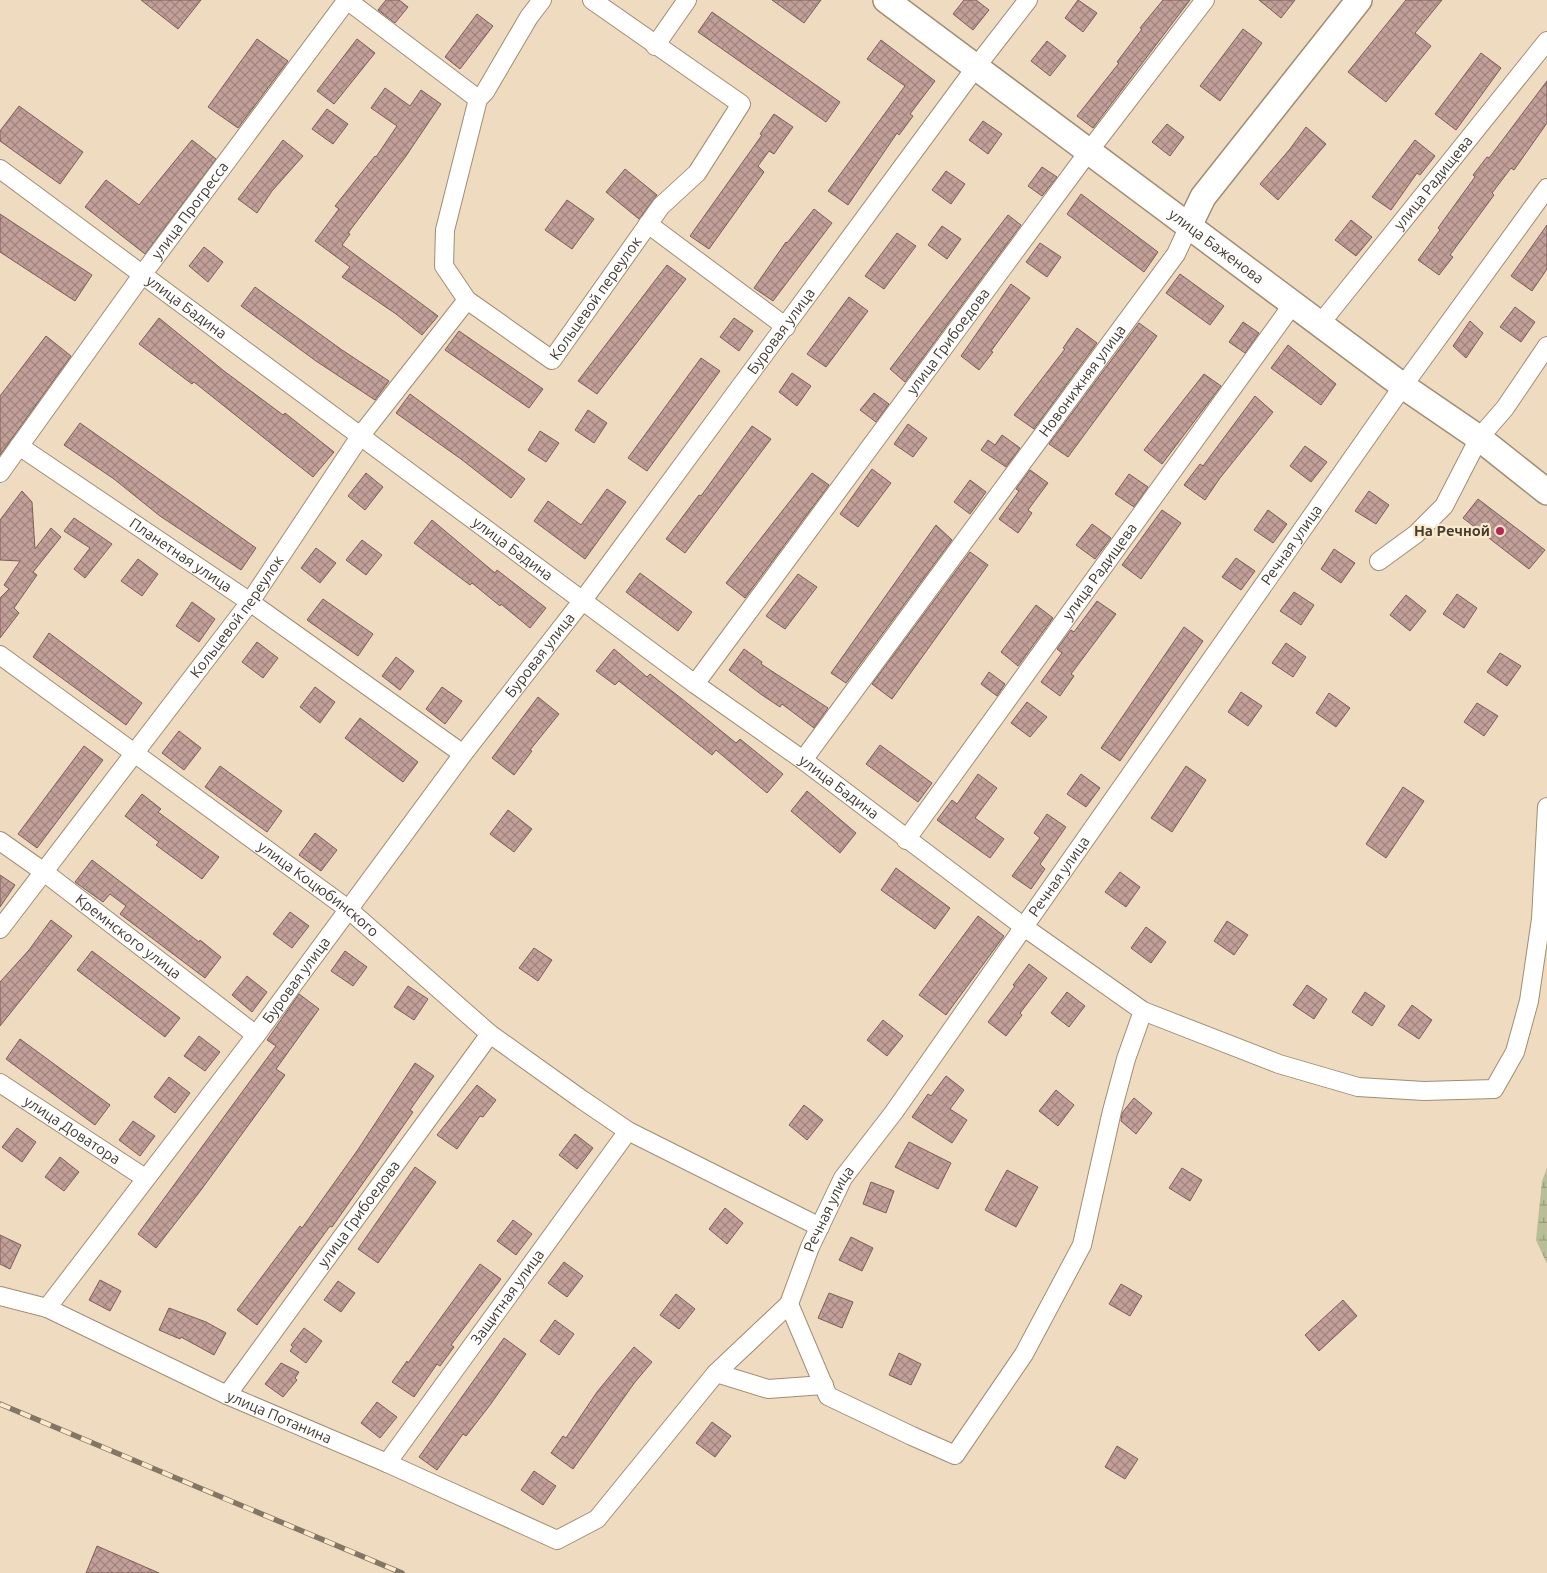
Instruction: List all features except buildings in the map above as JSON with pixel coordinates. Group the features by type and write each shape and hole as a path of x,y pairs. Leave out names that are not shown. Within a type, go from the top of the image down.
{"main road":[{"name":"улица Баженова","path":"886,0 1403,386 1479,438 1547,492"},
{"name":"Новонижняя улица","path":"1189,226 1203,197 1359,0"}],"street":[{"path":"347,0 478,99"},
{"name":"улица Прогресса","path":"0,473 142,275 347,0"},
{"name":"Кольцевой переулок","path":"542,0 485,92 478,99 445,230 444,266 467,300 552,360 648,224 662,206 697,173 741,104 655,46 592,0"},
{"path":"655,46 688,0"},
{"name":"Буровая улица","path":"47,1308 256,1035 463,754 583,600 976,67 1028,0"},
{"name":"улица Грибоедова","path":"696,684 1089,151 1205,0"},
{"name":"улица Радищева","path":"1320,324 1547,41"},
{"name":"улица Бадина","path":"0,169 696,684 803,760 906,840 1024,927 1143,1011 1279,1064 1358,1087 1424,1091 1494,1089 1515,1052 1529,1001 1542,918 1547,807"},
{"name":"Речная улица","path":"557,1540 597,1519 716,1373 789,1304 820,1227 843,1178 894,1112 1403,386 1547,188"},
{"name":"Кольцевой переулок","path":"648,224 786,327"},
{"name":"Новонижняя улица","path":"803,760 1176,254 1189,226"},
{"name":"Кольцевой переулок","path":"0,929 250,602 361,435 467,300"},
{"name":"улица Радищева","path":"906,840 1293,304"},
{"path":"1379,561 1416,534 1444,506 1479,438 1505,408 1547,346"},
{"name":"Планетная улица","path":"19,446 250,602 463,754"},
{"name":"улица Коцюбинского","path":"0,655 348,909 490,1034 628,1131 820,1227"},
{"name":"Кремнского улица","path":"0,841 44,872 256,1035"},
{"path":"789,1304 828,1396 956,1455 1024,1354 1082,1245 1112,1111 1126,1059 1143,1011"},
{"name":"улица Грибоедова","path":"228,1395 490,1034"},
{"name":"улица Доватора","path":"0,1083 145,1178"},
{"name":"Защитная улица","path":"387,1463 628,1131"},
{"name":"улица Потанина","path":"0,1296 47,1308 228,1395 387,1463 557,1540"},
{"path":"716,1373 768,1388 824,1385"}],"green space":[{"path":"1547,1168 1547,1264 1536,1240 1542,1181"}],"railway":[{"path":"0,1404 402,1573"}],"place":[{"name":"На Речной","path":"1500,531"}]}
